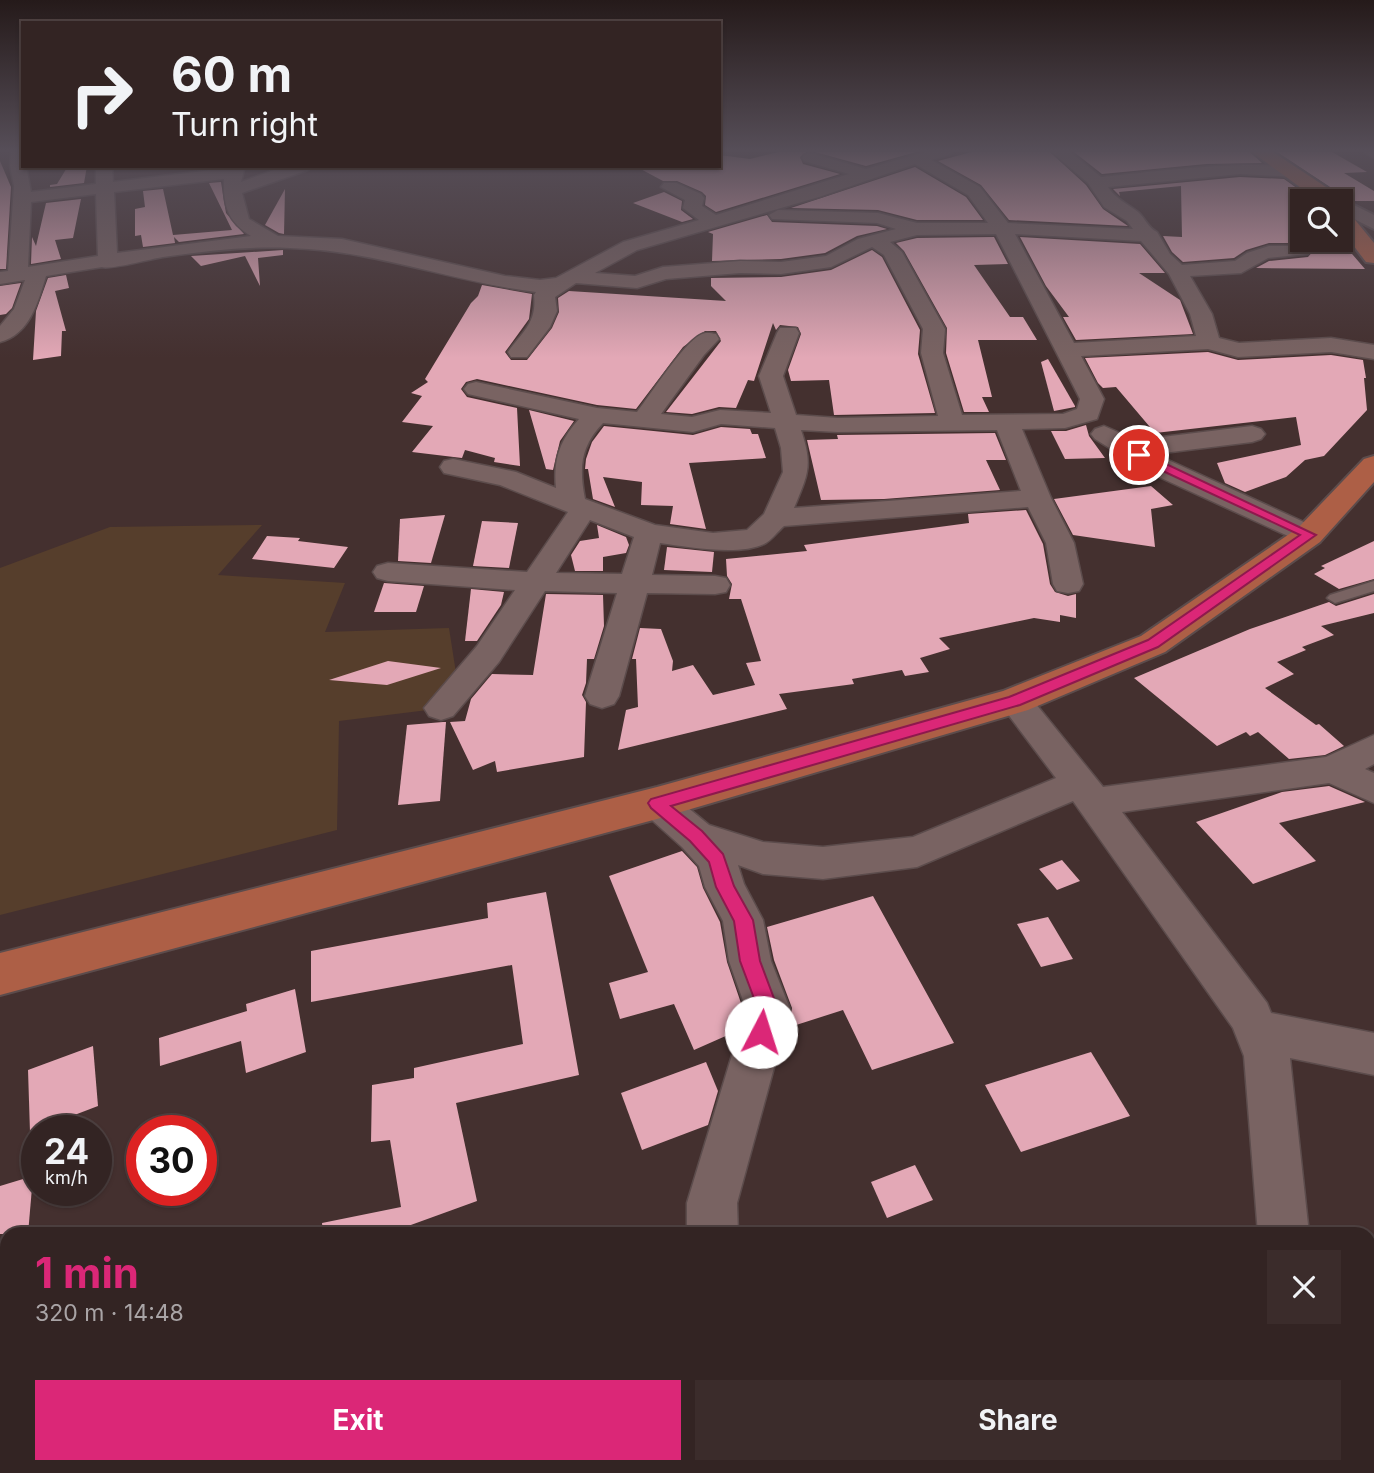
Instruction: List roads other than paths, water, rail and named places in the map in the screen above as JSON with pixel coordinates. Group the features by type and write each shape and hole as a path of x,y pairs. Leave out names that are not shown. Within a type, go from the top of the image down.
{"main road":[{"path":"1353,230 1374,257"},
{"path":"0,974 657,803 1015,701 1153,644 1310,535 1374,465"}],"street":[{"path":"0,335 8,332 24,314 19,276 21,221"},
{"path":"106,221 108,262"},
{"path":"241,221 274,242"},
{"path":"519,352 542,322 546,311 544,295 630,246 718,221"},
{"path":"887,221 916,229"},
{"path":"476,389 597,415 693,425 720,418 838,425 1065,421 1088,414 1092,399 997,221"},
{"path":"1136,221 1150,236 1163,258 1177,271 1201,314 1209,342"},
{"path":"19,276 166,251 274,242 342,245 505,282 540,286 567,280 637,282 663,273 740,267 781,268 831,261 875,240 916,229 1002,228 1150,236"},
{"path":"875,240 892,252 933,329 932,353 952,423"},
{"path":"1177,271 1241,267 1248,257 1290,250"},
{"path":"0,318 24,314"},
{"path":"453,467 507,478 649,533 713,542 755,538 776,518 796,472 794,448 771,376 788,332"},
{"path":"643,421 696,350 708,339"},
{"path":"1068,350 1209,342 1238,350 1331,345 1374,352"},
{"path":"441,708 488,654 536,582 578,507 566,468 570,446 580,431 597,415"},
{"path":"1080,416 1157,466 1310,535"},
{"path":"1006,422 1037,498 1060,543 1068,584"},
{"path":"1104,434 1129,443 1154,446 1252,434"},
{"path":"776,518 1037,498"},
{"path":"602,696 649,533"},
{"path":"388,572 536,582 715,585"},
{"path":"1015,701 1087,792 1251,1017 1267,1056 1283,1227"},
{"path":"696,836 763,858 811,862 917,852 1087,792 1333,769 1374,748"},
{"path":"1333,769 1374,789"},
{"path":"657,803 696,836 717,859 725,887 743,920 750,961 768,1009 712,1203 713,1227"},
{"path":"1257,1031 1374,1054"}],"lane":[{"path":"1335,598 1374,586"}]}
